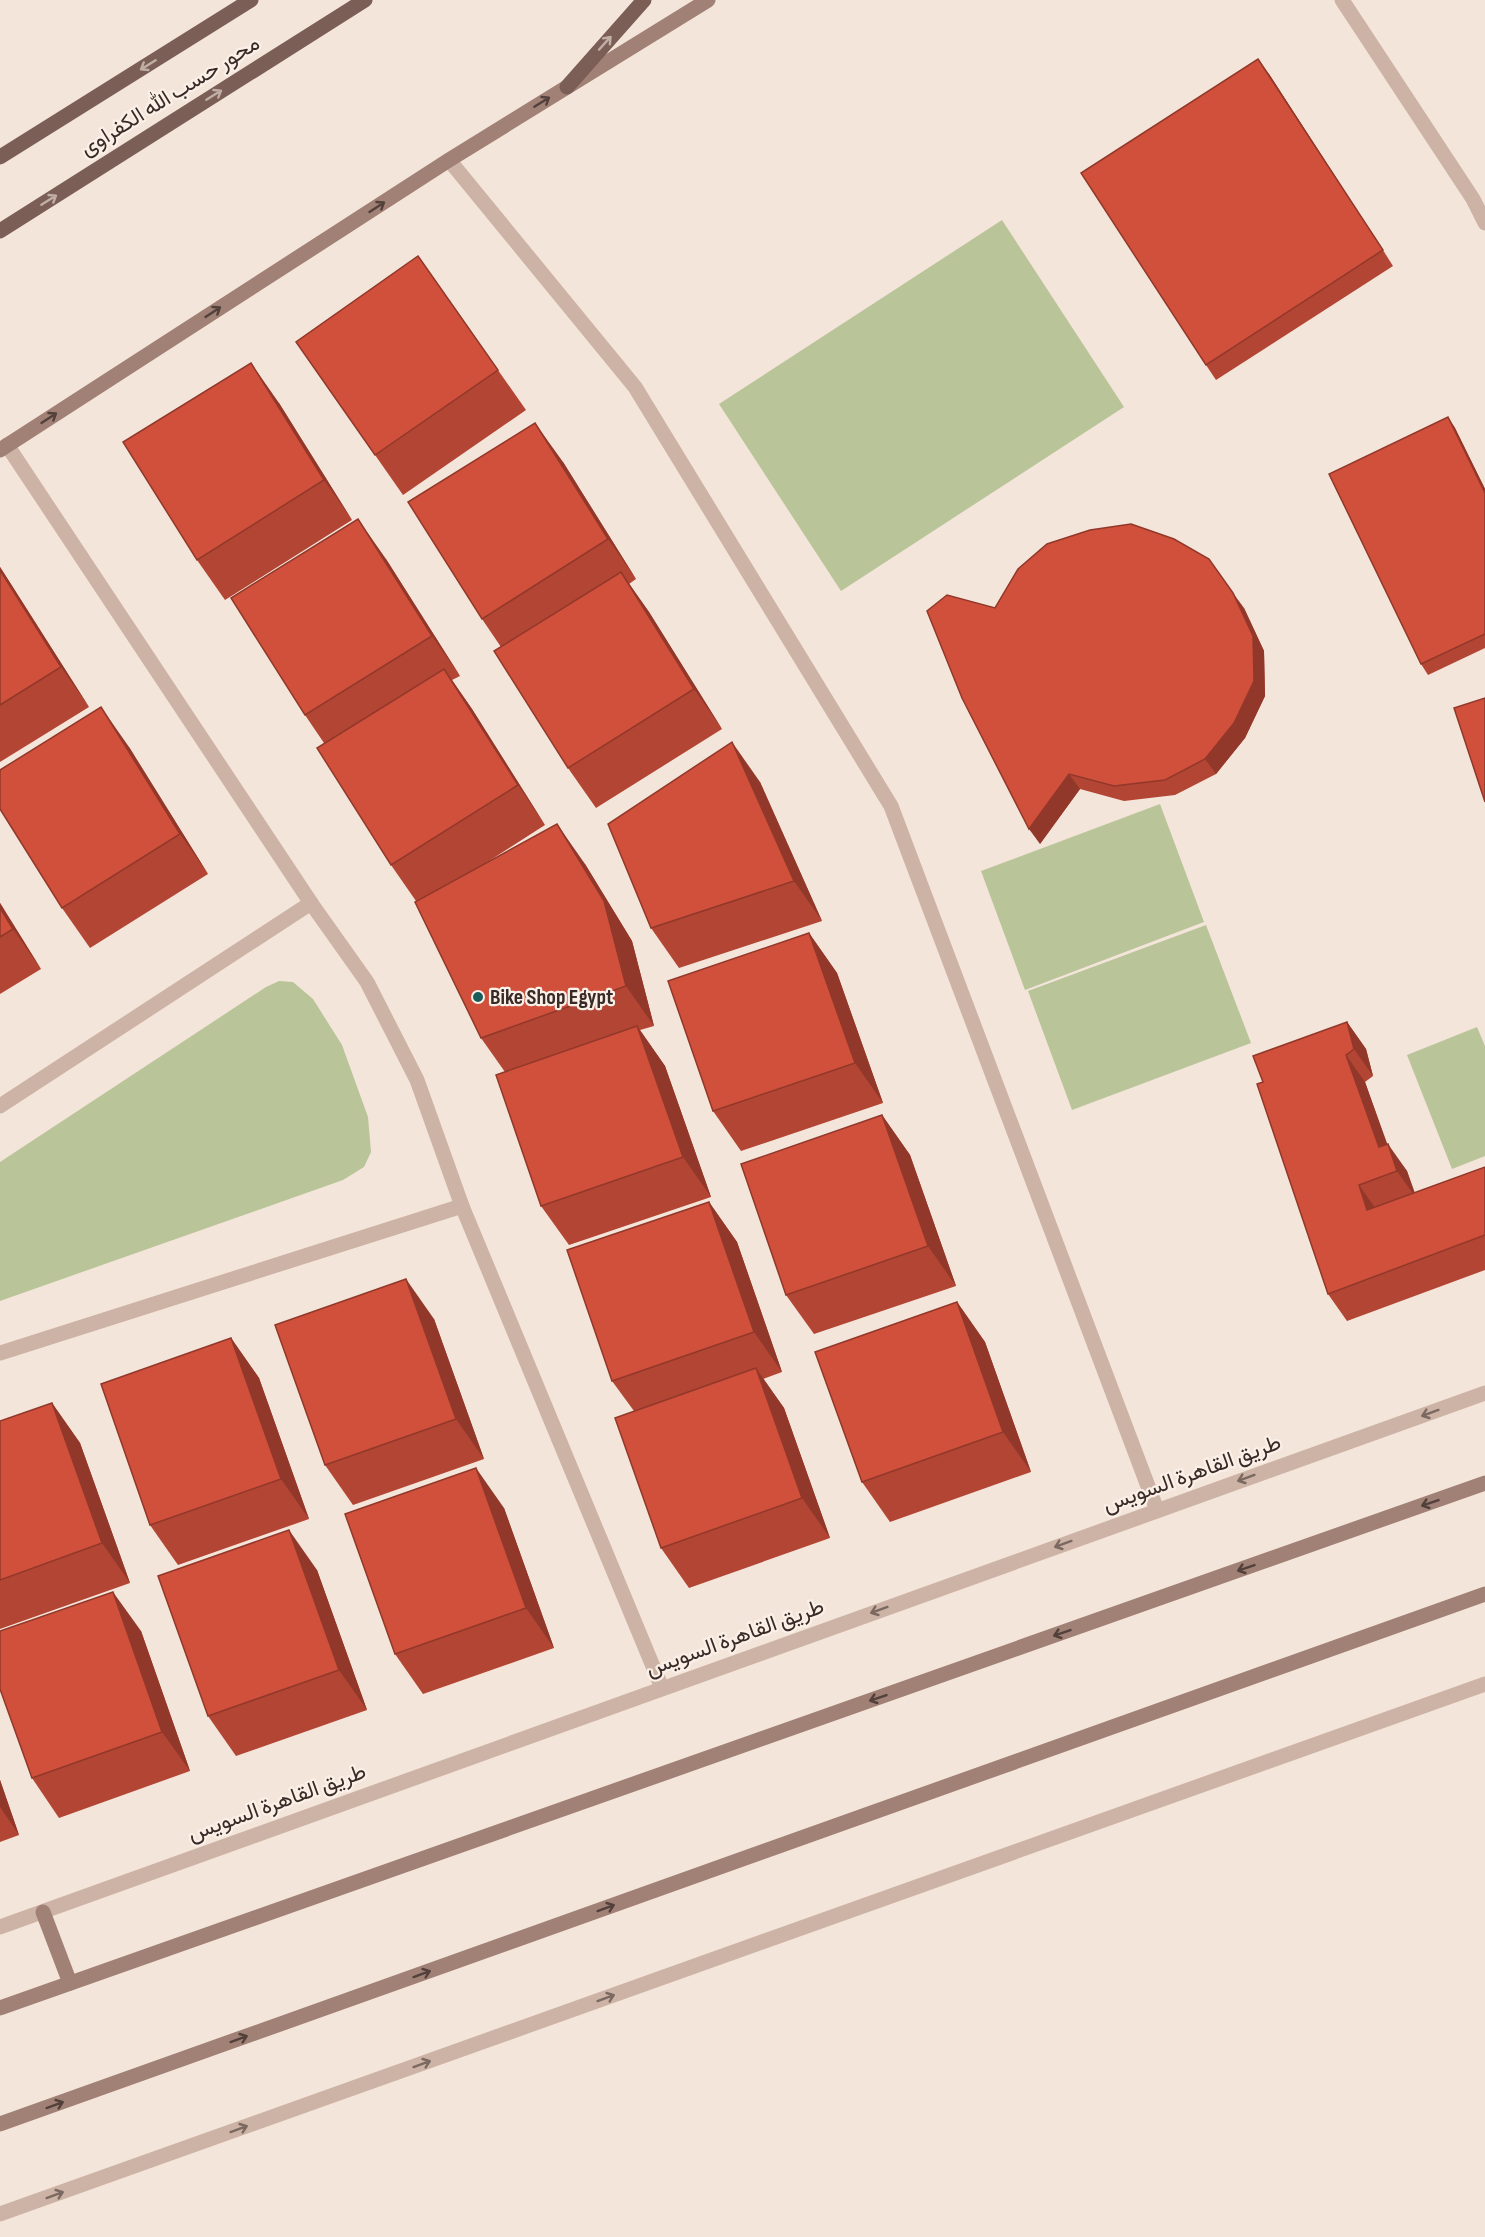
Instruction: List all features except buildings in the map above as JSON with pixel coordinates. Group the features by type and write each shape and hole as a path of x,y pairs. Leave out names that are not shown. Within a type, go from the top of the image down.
{"main road":[{"name":"محور حسب الله الكفراوى","path":"0,158 251,0"},
{"name":"محور حسب الله الكفراوى","path":"0,231 365,0"},
{"path":"567,87 644,0"},
{"path":"4,447 449,160 708,0"},
{"path":"0,2008 1485,1483"},
{"path":"0,2124 1485,1594"},
{"path":"43,1911 70,1983"}],"street":[{"path":"1342,0 1479,198 1485,223"},
{"path":"449,160 635,387 891,806 1157,1510"},
{"path":"4,447 311,903 368,982 417,1080 462,1206 662,1689"},
{"path":"0,1106 311,903"},
{"path":"0,1353 462,1206"},
{"name":"طريق القاهرة السويس","path":"0,1927 1485,1394"},
{"path":"0,2214 1485,1684"}],"green space":[{"path":"1002,220 1124,407 841,591 719,404"},
{"path":"1160,804 1204,922 1025,990 981,871"},
{"path":"1206,925 1251,1043 1072,1110 1028,991"},
{"path":"279,981 293,982 313,999 342,1045 368,1117 371,1152 364,1167 343,1180 0,1301 0,1162 266,987"},
{"path":"1477,1027 1485,1046 1485,1156 1452,1169 1407,1055"}],"place":[{"name":"Bike Shop Egypt","path":"478,997"}]}
